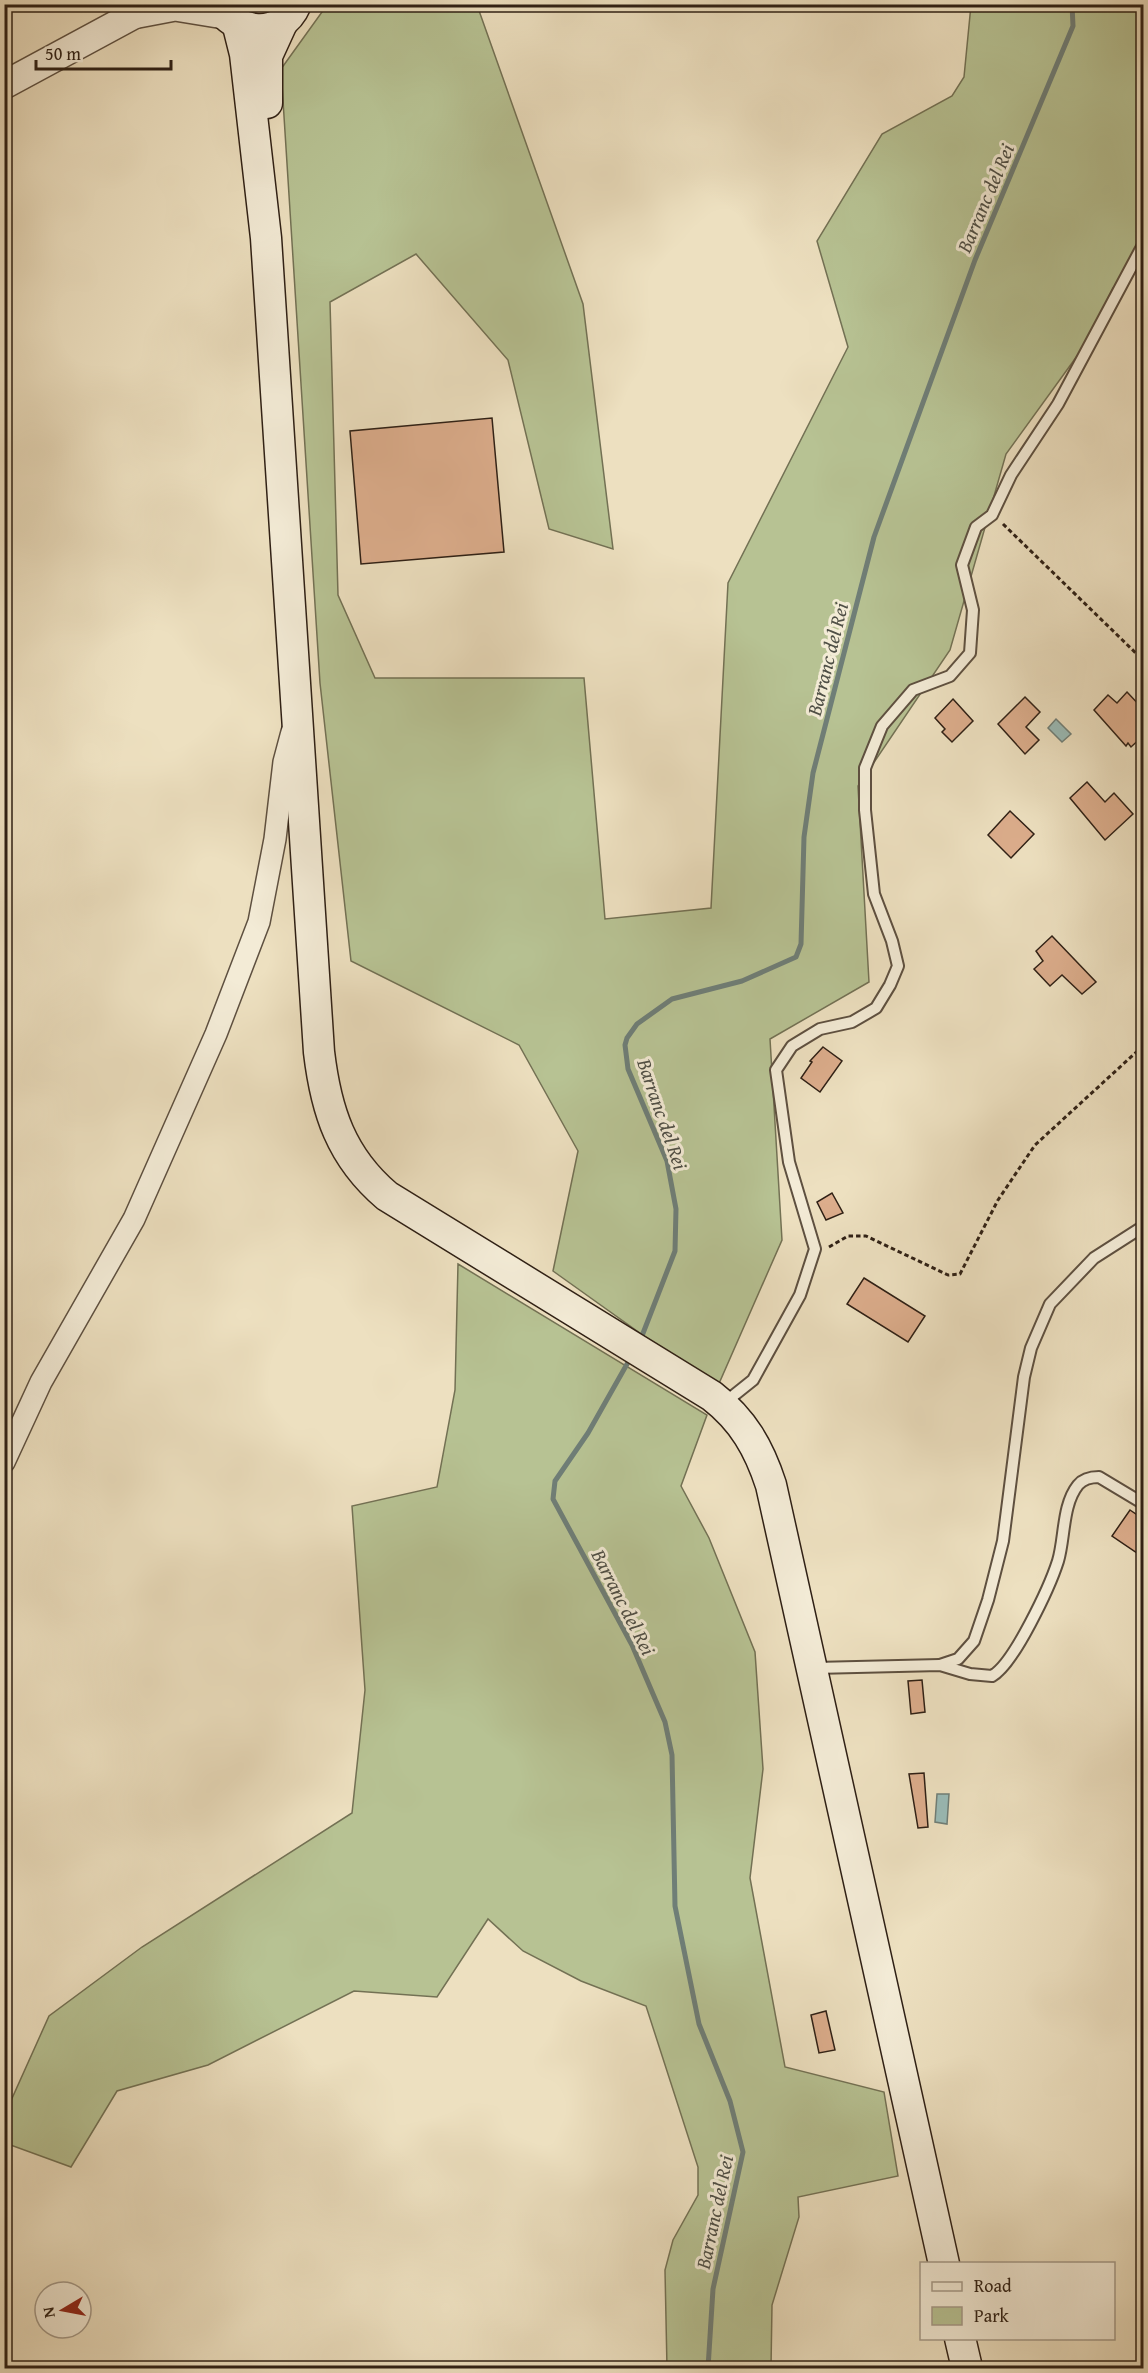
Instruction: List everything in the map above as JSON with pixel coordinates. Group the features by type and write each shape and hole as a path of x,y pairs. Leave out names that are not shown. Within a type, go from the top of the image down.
{"main road":[{"path":"226,15 261,30 290,13"},
{"path":"266,238 267,56 290,13"},
{"path":"226,15 245,54 266,238 319,1052 326,1099 336,1130 360,1170 387,1196 718,1400 744,1427 766,1472 944,2262"},
{"path":"960,2340 967,2368"}],"street":[{"path":"4,85 146,10 175,7 226,15"},
{"path":"4,1462 41,1382 134,1219 216,1034 259,922 276,839 284,762 297,714"}],"lane":[{"path":"718,1400 753,1380 800,1295 815,1249 789,1162 776,1070 792,1046 819,1029 852,1022 876,1008 898,966 892,941 874,894 865,810 866,768 882,726 913,690 950,676 970,653 973,610 962,565 976,527 992,515 1011,475 1058,404 1143,243"},
{"path":"811,1668 940,1665 958,1659 974,1641 988,1600 1003,1541 1024,1377 1031,1348 1050,1304 1094,1258 1143,1226"},
{"path":"940,1665 970,1674 993,1676 1010,1659 1050,1583 1059,1560 1068,1511 1078,1485 1091,1477 1099,1477 1143,1504"}],"path":[{"path":"992,515 1022,540 1143,661"},
{"path":"815,1249 834,1246 848,1236 866,1236 948,1275 960,1274 998,1200 1035,1145 1143,1045"}],"green space":[{"path":"327,5 477,5 583,304 613,549 549,529 508,360 416,254 330,302 338,595 375,678 584,678 605,919 711,908 728,583 848,347 817,241 882,134 952,96 964,77 971,5 1143,5 1143,261 1113,288 1085,345 1006,454 950,650 858,786 869,982 770,1039 782,1240 717,1388 553,1271 578,1151 519,1045 351,961 320,683 281,69"},
{"path":"458,1264 707,1415 681,1486 709,1538 755,1652 763,1769 750,1878 785,2067 884,2092 898,2176 798,2197 799,2217 772,2305 771,2368 667,2368 665,2270 673,2240 698,2195 698,2167 646,2006 581,1981 523,1951 488,1919 437,1997 354,1991 208,2065 117,2091 71,2167 5,2143 5,2114 49,2016 142,1947 352,1813 365,1690 352,1506 437,1487 455,1390"}],"water":[{"path":"1056,719 1071,734 1062,742 1048,728"},
{"path":"937,1794 949,1794 947,1824 935,1822"}],"building":[{"path":"492,418 504,552 361,564 350,431"},
{"path":"1127,692 1143,709 1143,736 1131,747 1128,743 1126,746 1094,710 1108,695 1117,703"},
{"path":"1025,697 1040,712 1026,727 1039,740 1025,754 998,724"},
{"path":"953,699 973,721 952,742 942,732 945,729 935,718"},
{"path":"1087,782 1105,802 1114,793 1133,814 1105,840 1070,798"},
{"path":"1010,811 1034,834 1011,858 988,835"},
{"path":"1052,936 1096,982 1082,994 1062,975 1050,986 1034,969 1043,961 1036,951"},
{"path":"823,1047 842,1061 820,1092 801,1078 812,1062 810,1061"},
{"path":"832,1193 843,1213 826,1220 817,1202"},
{"path":"864,1278 925,1316 908,1342 847,1304"},
{"path":"1130,1510 1143,1519 1143,1557 1112,1536"},
{"path":"922,1680 925,1712 911,1714 908,1681"},
{"path":"924,1773 928,1827 918,1828 909,1774"},
{"path":"826,2011 835,2050 819,2053 811,2015"}],"waterway":[{"name":"Barranc del Rei","path":"640,1341 675,1251 676,1209 667,1161 628,1069 625,1045 627,1038 637,1024 672,999 742,981 796,957 801,944 804,837 813,773 874,537 975,260 1073,26 1072,4"},
{"name":"Barranc del Rei","path":"631,1357 588,1433 555,1481 553,1499 632,1645 665,1722 672,1755 675,1906 699,2024 730,2101 743,2152 713,2289 708,2368"}]}
